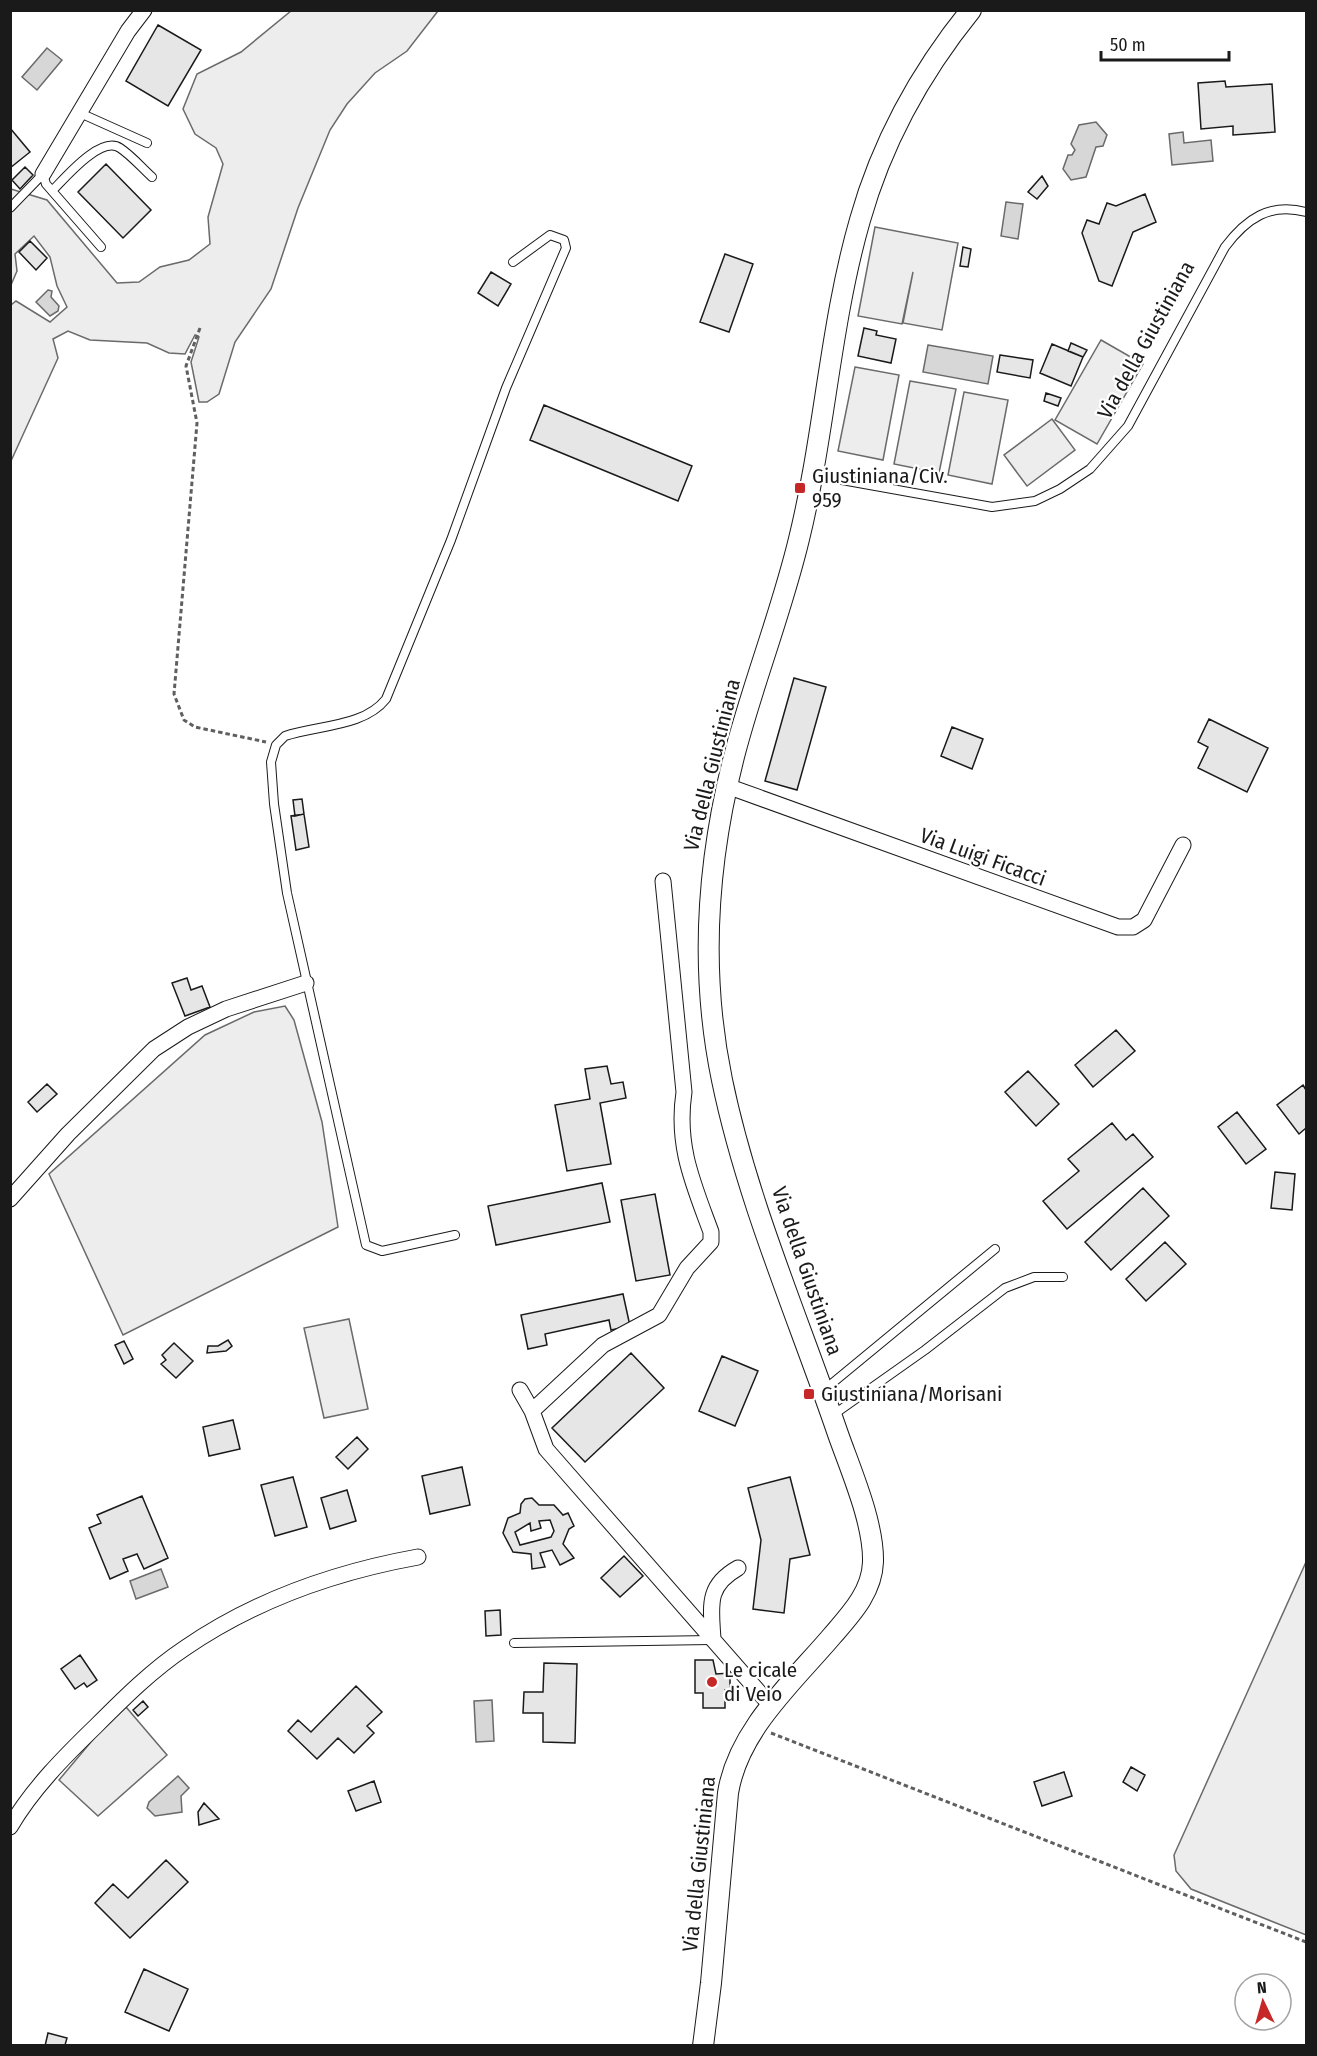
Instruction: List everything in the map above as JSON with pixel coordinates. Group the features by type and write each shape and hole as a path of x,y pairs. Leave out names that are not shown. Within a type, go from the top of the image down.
{"street":[{"path":"43,174 132,25 144,10"},
{"name":"Via della Giustiniana","path":"703,2046 729,1786 738,1758 756,1727 853,1611 872,1573 870,1536 832,1416 758,1206 728,1104 716,1048 709,977 709,905 714,857 727,786 798,543 843,293 865,204 888,141 904,110 932,62 971,10"},
{"name":"Via Luigi Ficacci","path":"727,786 1100,922 1126,928 1133,927 1144,920 1183,845"},
{"path":"532,1411 603,1345 659,1315 687,1268 711,1242 711,1232 684,1158 680,1119 684,1092 663,881"},
{"path":"10,1199 68,1134 154,1049 188,1027 226,1009 306,983"},
{"path":"520,1390 532,1411 546,1449 772,1707"},
{"path":"10,1827 46,1778 79,1742 139,1683 185,1648 239,1617 310,1584 376,1565 418,1557"},
{"path":"713,1640 713,1591 722,1577 738,1568"}],"lane":[{"path":"80,113 147,142"},
{"path":"52,191 97,149 108,145 119,146 152,177"},
{"path":"10,208 43,174 52,191 101,247"},
{"name":"Via della Giustiniana","path":"812,474 992,507 1035,501 1060,489 1090,469 1128,426 1225,247 1236,233 1250,219 1264,212 1285,209 1306,212"},
{"path":"455,1235 382,1251 366,1245 287,893 274,804 271,762 276,745 285,736 363,717 376,711 386,699 451,540 506,388 566,248 564,240 550,235 513,262"},
{"path":"823,1391 995,1249"},
{"path":"832,1416 925,1350 1005,1288 1034,1277 1064,1277"},
{"path":"514,1643 713,1640"}],"path":[{"path":"200,328 186,366 197,423 174,694 178,710 184,720 195,727 276,745"},
{"path":"756,1727 1306,1942"}],"shaded area":[{"path":"291,11 438,11 407,51 375,73 347,104 330,130 298,208 271,289 235,342 219,394 207,402 199,402 191,362 199,337 195,335 185,354 169,353 147,343 90,340 68,331 53,339 58,358 11,461 11,305 16,301 50,322 67,307 57,286 50,257 34,236 15,254 17,271 11,285 11,189 47,200 117,283 139,282 160,267 189,260 210,244 208,217 223,164 216,148 195,134 183,109 197,74 241,52"},
{"path":"47,48 62,60 37,90 22,77"},
{"path":"1096,122 1107,135 1103,146 1096,147 1086,177 1071,180 1063,169 1068,155 1072,155 1075,150 1071,144 1079,125"},
{"path":"1183,132 1184,143 1211,140 1213,161 1172,165 1169,134"},
{"path":"1006,202 1023,204 1018,239 1001,236"},
{"path":"875,227 958,243 942,330 903,323 913,272 902,324 858,316"},
{"path":"48,290 52,291 51,297 59,306 58,311 50,316 36,302"},
{"path":"1101,340 1143,364 1097,444 1055,420"},
{"path":"928,345 993,356 988,384 923,372"},
{"path":"855,367 899,375 883,460 838,451"},
{"path":"910,381 956,389 939,473 894,464"},
{"path":"964,392 1008,400 992,484 948,475"},
{"path":"1052,419 1075,450 1027,486 1004,455"},
{"path":"285,1006 294,1020 322,1122 338,1227 123,1335 49,1174 205,1035 254,1012"},
{"path":"349,1319 368,1409 324,1418 304,1328"},
{"path":"1306,1562 1306,1935 1191,1889 1176,1871 1174,1855"},
{"path":"161,1569 168,1587 136,1599 130,1581"},
{"path":"492,1700 494,1741 476,1742 474,1701"},
{"path":"126,1707 167,1755 98,1816 59,1780 101,1730"},
{"path":"178,1776 189,1788 181,1796 182,1812 155,1816 147,1808 149,1802"}],"building":[{"path":"158,25 201,50 168,106 126,81"},
{"path":"1225,81 1226,87 1272,84 1275,132 1233,135 1233,126 1201,129 1198,83"},
{"path":"10,128 30,152 10,168"},
{"path":"106,164 151,210 123,238 78,192"},
{"path":"25,167 33,175 20,189 12,180"},
{"path":"1042,176 1048,186 1037,199 1028,192"},
{"path":"1145,194 1156,222 1133,232 1112,286 1099,281 1082,233 1087,220 1099,224 1107,203 1116,206"},
{"path":"30,241 47,258 36,270 19,252"},
{"path":"963,247 971,249 968,267 960,266"},
{"path":"725,254 753,264 729,332 700,322"},
{"path":"491,272 511,284 498,306 478,293"},
{"path":"864,328 877,331 876,335 896,339 891,363 858,356"},
{"path":"1071,343 1087,350 1083,357 1068,351"},
{"path":"1052,344 1083,357 1071,386 1040,373"},
{"path":"1000,355 1033,360 1030,378 997,372"},
{"path":"1046,393 1061,398 1058,406 1044,401"},
{"path":"544,405 692,466 678,501 530,440"},
{"path":"794,678 826,687 797,790 765,781"},
{"path":"1209,719 1268,748 1247,792 1198,768 1208,747 1198,742"},
{"path":"952,727 983,739 972,769 941,756"},
{"path":"302,799 304,814 295,816 293,800"},
{"path":"304,814 309,847 296,850 291,816"},
{"path":"187,978 191,990 202,986 210,1007 185,1016 172,983"},
{"path":"1116,1030 1135,1051 1093,1087 1075,1065"},
{"path":"607,1066 611,1084 623,1082 626,1098 600,1103 611,1164 567,1171 555,1105 590,1099 585,1069"},
{"path":"1028,1071 1059,1104 1036,1126 1005,1092"},
{"path":"47,1084 57,1094 37,1112 28,1102"},
{"path":"1303,1085 1306,1090 1306,1128 1299,1134 1277,1105"},
{"path":"1237,1112 1266,1149 1246,1164 1218,1127"},
{"path":"1112,1123 1126,1140 1133,1134 1153,1157 1067,1229 1043,1201 1079,1171 1068,1159"},
{"path":"1275,1172 1295,1174 1292,1210 1271,1208"},
{"path":"602,1183 610,1222 496,1245 488,1206"},
{"path":"1143,1188 1169,1216 1111,1270 1085,1242"},
{"path":"655,1194 670,1275 636,1281 621,1200"},
{"path":"1165,1242 1186,1264 1146,1301 1126,1279"},
{"path":"623,1294 630,1326 611,1330 609,1320 545,1334 547,1345 528,1349 521,1315"},
{"path":"228,1340 232,1346 226,1351 207,1353 208,1346 218,1346"},
{"path":"124,1341 133,1359 124,1364 115,1345"},
{"path":"174,1343 193,1361 176,1378 161,1364 166,1360 162,1355"},
{"path":"631,1353 664,1388 585,1462 552,1428"},
{"path":"722,1356 758,1371 735,1426 699,1411"},
{"path":"233,1420 240,1449 209,1456 203,1427"},
{"path":"357,1437 368,1449 348,1469 336,1457"},
{"path":"462,1467 470,1505 430,1514 422,1476"},
{"path":"293,1477 307,1527 275,1536 261,1485"},
{"path":"790,1477 810,1555 790,1559 784,1613 753,1609 761,1540 748,1488"},
{"path":"347,1490 356,1521 330,1529 321,1498"},
{"path":"142,1496 168,1558 144,1569 137,1554 123,1559 128,1571 110,1579 89,1528 101,1523 97,1515"},
{"path":"532,1498 539,1505 554,1505 563,1515 568,1513 574,1526 569,1529 563,1544 574,1558 560,1565 552,1550 540,1553 545,1567 532,1569 531,1554 513,1552 503,1533 508,1518 520,1513 521,1504 525,1499","holes":["550,1520 554,1531 551,1537 520,1545 515,1532 530,1523 531,1531 541,1528 539,1521"]},
{"path":"624,1556 643,1576 620,1597 601,1578"},
{"path":"500,1610 501,1635 486,1636 485,1611"},
{"path":"80,1655 97,1680 87,1687 84,1683 75,1689 61,1669"},
{"name":"Le cicale di Veio","path":"695,1660 713,1660 716,1674 730,1673 730,1690 725,1690 725,1708 703,1708 703,1693 695,1693"},
{"path":"544,1663 577,1664 575,1743 543,1742 543,1713 523,1713 524,1692 543,1692"},
{"path":"356,1686 382,1712 367,1726 374,1733 354,1753 338,1738 317,1759 288,1731 298,1720 311,1732"},
{"path":"143,1701 148,1707 138,1716 133,1710"},
{"path":"1131,1767 1145,1775 1137,1791 1123,1782"},
{"path":"1064,1772 1072,1796 1042,1806 1034,1782"},
{"path":"374,1781 381,1802 356,1811 348,1791"},
{"path":"204,1803 219,1819 199,1825 198,1812"},
{"path":"166,1860 188,1882 130,1938 95,1903 113,1884 128,1898"},
{"path":"144,1969 188,1989 169,2031 125,2012"},
{"path":"48,2033 67,2038 65,2045 67,2046 45,2046"}],"place":[{"name":"Giustiniana/Civ. 959","path":"800,488"},
{"name":"Giustiniana/Morisani","path":"809,1394"},
{"name":"Le cicale di Veio","path":"712,1682"}]}
